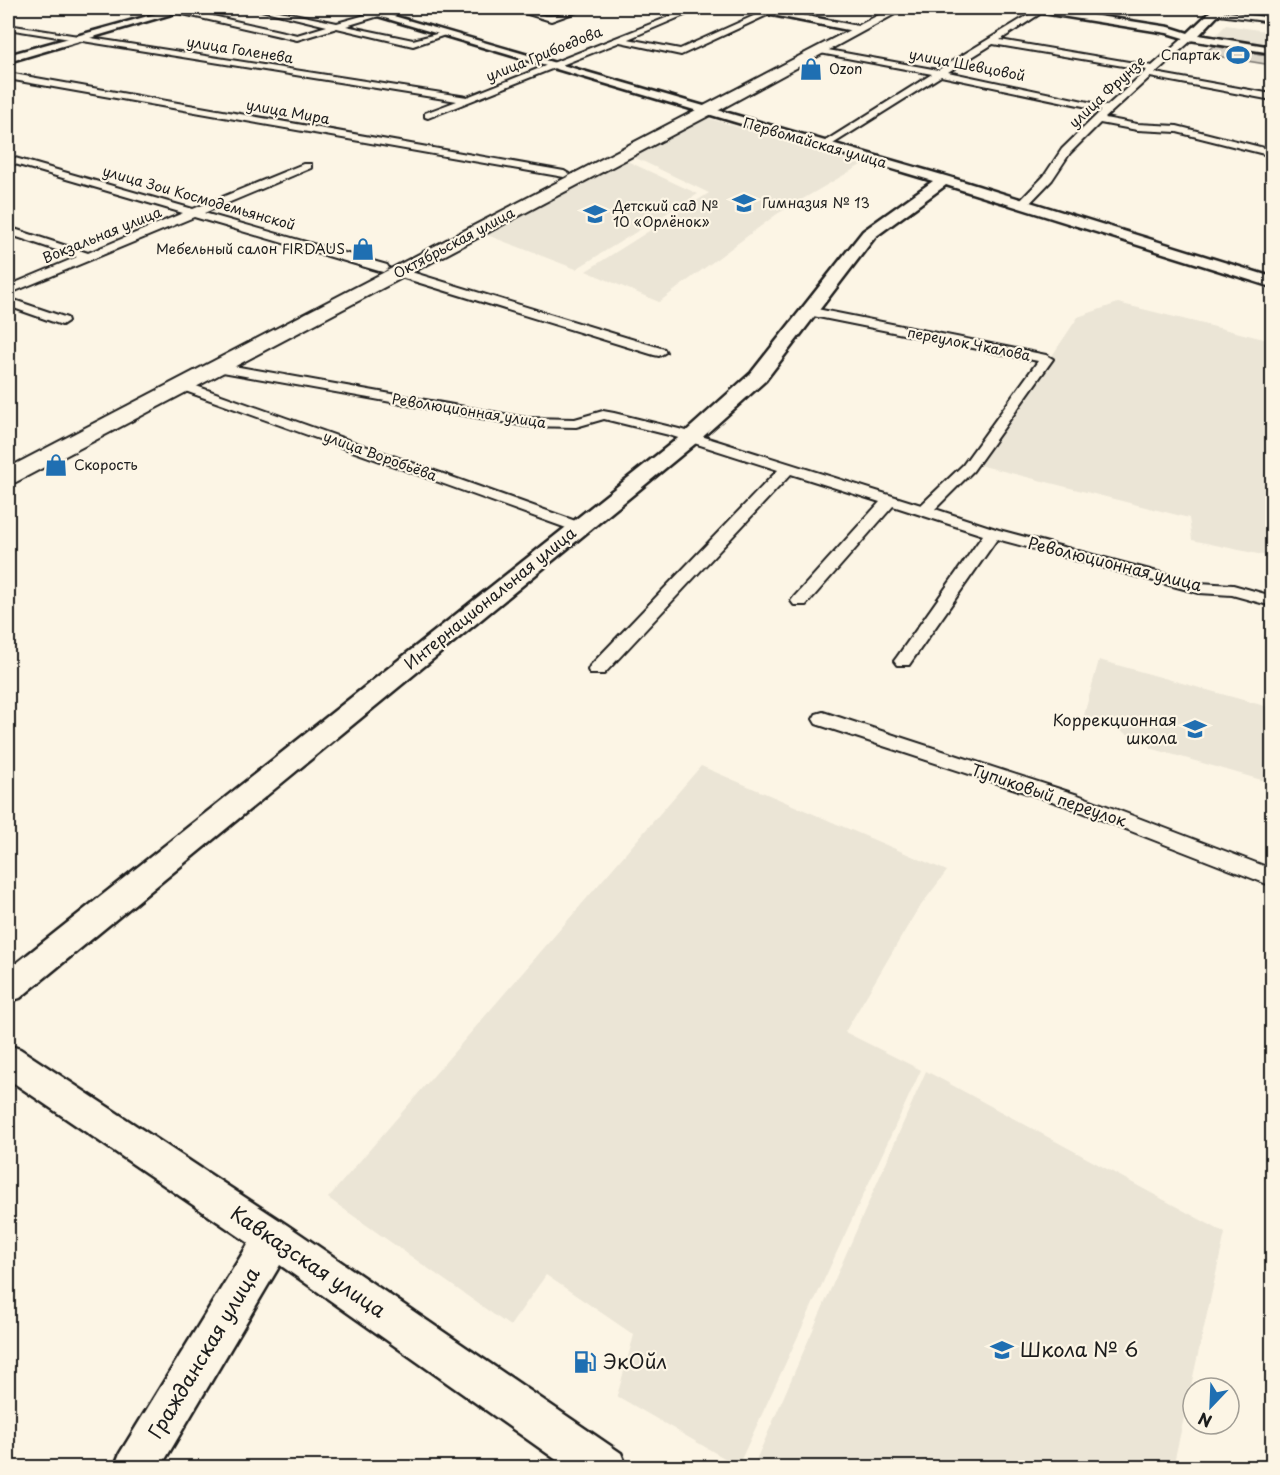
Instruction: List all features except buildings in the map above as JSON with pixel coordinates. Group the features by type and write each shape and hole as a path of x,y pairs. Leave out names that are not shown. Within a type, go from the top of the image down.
{"main road":[{"name":"Октябрьская улица","path":"8,461 390,270 819,50 883,8"},
{"name":"Октябрьская улица","path":"8,477 217,367 564,174 701,109 852,28 900,8"}],"street":[{"path":"257,8 413,43 444,34"},
{"name":"Первомайская улица","path":"356,8 944,180 1272,282"},
{"path":"512,8 551,19"},
{"path":"539,23 582,8"},
{"name":"улица Грибоедова","path":"428,115 697,8"},
{"path":"752,8 852,28"},
{"path":"824,146 942,74 1039,8 1272,50"},
{"path":"8,59 182,9 297,38 376,14"},
{"path":"1218,10 1272,20"},
{"name":"улица Фрунзе","path":"1022,205 1048,178 1066,151 1218,10"},
{"path":"618,39 681,52 772,11"},
{"name":"улица Голенева","path":"8,27 468,100"},
{"path":"993,41 1272,97"},
{"name":"улица Шевцовой","path":"819,50 1109,109"},
{"name":"улица Мира","path":"8,76 564,174"},
{"path":"1099,120 1137,128 1177,129 1272,153"},
{"name":"улица Зои Космодемьянской","path":"8,159 197,212 658,352"},
{"name":"Вокзальная улица","path":"8,290 307,166"},
{"name":"Интернациональная улица","path":"8,988 689,439 758,377 869,234 944,180"},
{"path":"8,230 88,257"},
{"path":"8,302 62,321"},
{"name":"переулок Чкалова","path":"807,311 1046,359 968,468 924,511"},
{"name":"Революционная улица","path":"217,367 526,422 576,423 603,415 674,432 689,439 993,532 1199,588 1233,590 1272,601"},
{"name":"улица Воробьёва","path":"182,385 578,527"},
{"path":"597,670 788,468"},
{"path":"800,601 890,500"},
{"path":"903,661 993,532"},
{"name":"Тупиковый переулок","path":"823,720 1071,800 1272,878"},
{"name":"Кавказская улица","path":"8,1060 274,1238 606,1467"},
{"name":"Гражданская улица","path":"135,1467 274,1238"}],"shaded area":[{"path":"1226,25 1272,32 1272,47 1213,38"},
{"name":"Спартак","path":"1213,46 1272,56 1272,65 1204,54"},
{"name":"Гимназия № 13","path":"708,118 861,165 777,214 659,302 586,271 709,193 634,157"},
{"name":"Детский сад № 10 «Орлёнок»","path":"627,161 698,194 576,269 487,235"},
{"path":"1118,303 1272,341 1272,557 1192,540 1189,518 979,465 1078,317"},
{"name":"Коррекционная школа","path":"1099,660 1272,708 1272,783 1150,748 1150,744 1084,715"},
{"path":"701,766 947,871 916,912 845,1032 921,1070 738,1466 617,1396 634,1335 546,1275 510,1326 328,1198"},
{"name":"Школа № 6","path":"926,1071 1225,1233 1193,1376 1181,1376 1181,1431 1173,1467 753,1467"}],"place":[{"name":"Спартак","path":"1238,55"},
{"name":"Ozon","path":"811,69"},
{"name":"Гимназия № 13","path":"744,203"},
{"name":"Детский сад № 10 «Орлёнок»","path":"595,214"},
{"name":"Мебельный салон FIRDAUS","path":"363,249"},
{"name":"Скорость","path":"56,465"},
{"name":"Коррекционная школа","path":"1195,729"},
{"name":"Школа № 6","path":"1002,1350"},
{"name":"ЭкОйл","path":"585,1362"}]}
